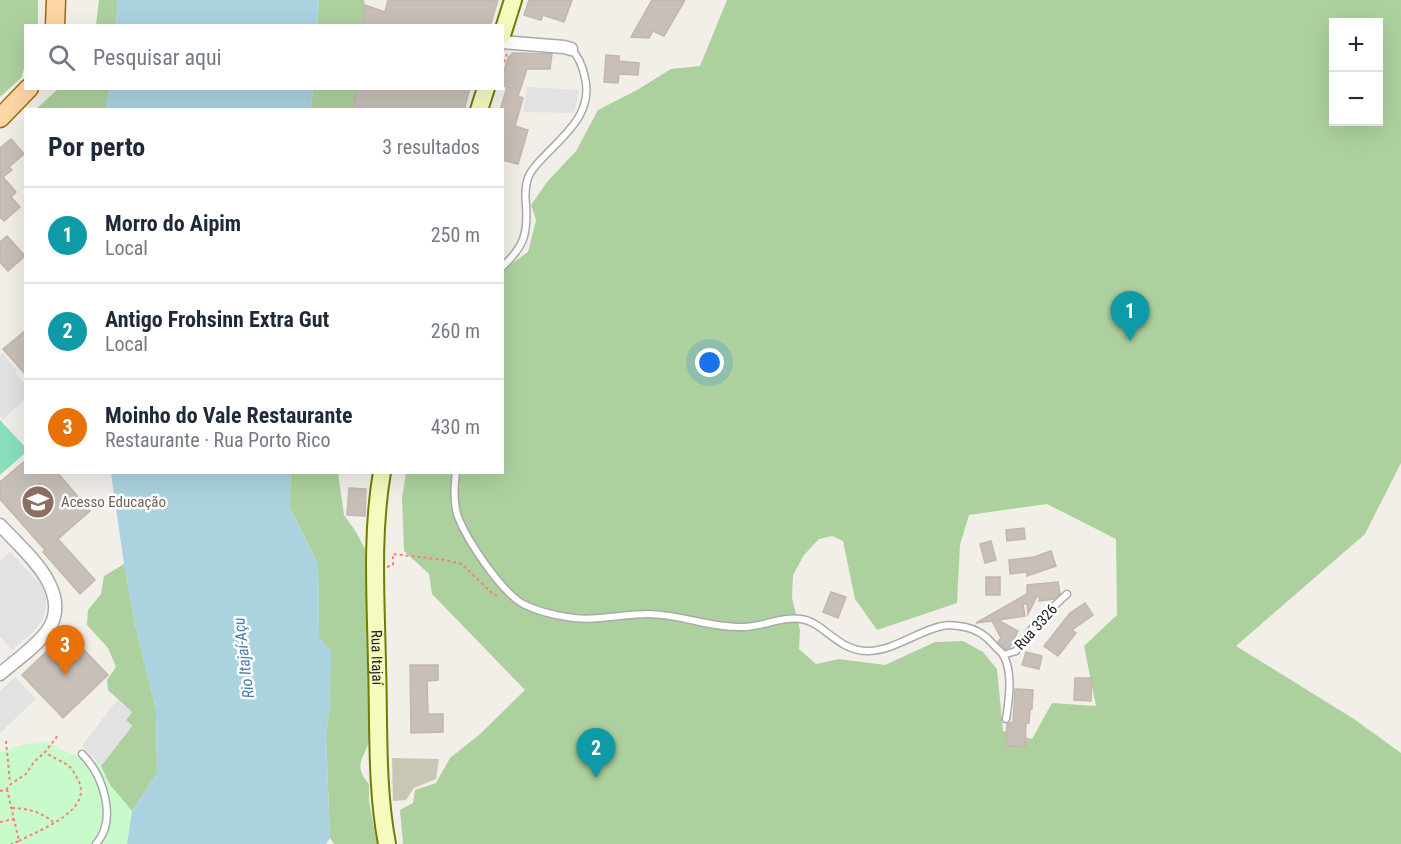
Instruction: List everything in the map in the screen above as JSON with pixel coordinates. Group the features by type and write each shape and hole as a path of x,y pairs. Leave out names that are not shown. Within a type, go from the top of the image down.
{"main road":[{"path":"55,24 56,0"},
{"path":"504,29 513,0"},
{"path":"0,118 27,90"},
{"path":"480,108 485,90"},
{"name":"Rua Itajaí","path":"382,474 377,517 376,578 381,788 387,844"}],"street":[{"path":"504,42 571,49"},
{"path":"0,525 46,576 56,610 54,620 46,632 0,674"}],"lane":[{"path":"504,265 522,246 525,234 525,191 530,172 552,147 566,136 584,103 586,80 577,54 571,49"},
{"path":"456,474 453,491 457,516 472,545 492,573 523,603 568,618 648,614 673,616 718,626 740,627 800,619 812,622 834,640 869,651 887,647 946,625 972,628 987,637 1003,655 1009,682 1006,719"},
{"name":"Rua 3326","path":"1003,655 1016,651 1037,622 1066,594"},
{"path":"82,753 98,777 105,797 105,831 96,844"}],"path":[{"path":"386,567 393,566 393,554 462,564 494,594 523,603"},
{"path":"0,791 7,789 10,784 26,774 59,734"},
{"path":"6,741 10,784"},
{"path":"11,844 54,823 77,805 82,786 69,766 55,760 45,752"},
{"path":"7,789 19,841"},
{"path":"12,808 28,809 47,817 54,823"},
{"path":"0,822 14,819"}],"shaded area":[{"path":"527,87 579,90 574,113 523,112"},
{"path":"2,353 17,370 15,373 24,383 24,401 3,419 0,416 0,354"},
{"path":"10,552 41,585 46,597 43,620 12,650 0,636 0,561"},
{"path":"15,677 36,699 0,733 0,691"},
{"path":"117,700 132,712 126,720 132,726 101,766 82,746"},
{"path":"392,758 439,759 436,779 414,788 406,800 393,801"}],"green space":[{"path":"0,0 38,0 38,24 24,24 24,69 21,78 0,97"},
{"path":"99,0 118,0 116,24 96,24"},
{"path":"319,0 364,0 363,24 317,24"},
{"path":"727,0 1401,0 1401,463 1365,534 1236,646 1354,719 1401,753 1401,844 403,844 400,810 413,803 415,790 436,783 450,758 480,734 525,690 432,594 429,574 404,551 402,498 406,474 504,474 504,269 528,252 536,220 531,205 547,182 576,151 598,110 671,69 700,66","holes":["1047,504 1116,539 1117,615 1084,646 1096,706 1052,703 1032,739 1003,731 997,669 983,652 963,641 935,642 885,665 839,659 816,664 799,649 800,630 792,598 793,575 804,555 819,539 832,536 843,541 855,599 877,630 957,603 960,545 969,515"]},
{"path":"57,90 109,90 106,108 37,108"},
{"path":"313,90 356,90 354,108 311,108"},
{"path":"0,420 24,446 24,454 0,475"},
{"path":"291,474 338,474 344,515 365,549 370,735 360,765 369,784 369,801 377,844 334,844 330,838 326,736 330,703 319,637 318,564 289,505"},
{"path":"124,564 135,624 156,710 157,774 132,811 110,785 101,766 132,726 126,720 132,712 108,690 107,680 116,667 108,648 87,625 88,610 101,594 104,576"},
{"path":"45,742 85,760 98,762 110,785 132,811 127,844 0,844 0,752 25,744"}],"water":[{"path":"118,0 319,0 317,24 116,24"},
{"path":"109,90 313,90 311,108 106,108"},
{"name":"Rio Itajaí-Açu","path":"111,474 291,474 289,505 318,564 319,637 331,651 330,703 326,736 330,838 326,844 127,844 132,811 157,774 156,710 135,624"}],"building":[{"path":"388,0 498,0 491,24 363,24 365,5 385,12"},
{"path":"529,0 572,0 564,22 543,15 541,20 524,15"},
{"path":"652,0 685,0 664,36 653,31 649,38 631,37"},
{"path":"513,53 552,54 550,69 527,69 518,96 523,98 515,126 528,130 518,164 504,160 504,108 501,108 507,87 504,86 504,71 508,58"},
{"path":"606,55 619,56 619,61 639,63 638,75 619,74 618,83 604,82"},
{"path":"356,90 469,90 465,108 354,108"},
{"path":"11,139 24,154 9,167 12,170 3,177 16,192 11,197 20,207 4,221 0,217 0,148"},
{"path":"7,236 24,255 8,271 0,262 0,242"},
{"path":"24,332 24,373 3,349"},
{"path":"24,462 24,474 59,474 90,511 58,539 95,580 80,594 0,499 0,482"},
{"path":"349,488 366,489 365,516 347,515"},
{"path":"1024,528 1025,539 1007,541 1006,530"},
{"path":"991,541 996,560 985,563 980,544"},
{"path":"1051,551 1056,566 1027,576 1027,572 1010,574 1009,560 1034,557"},
{"path":"986,577 1000,577 1000,595 986,595"},
{"path":"1058,582 1060,594 1054,599 1039,601 1040,598 1037,596 1028,614 1027,604 1023,604 1025,616 998,620 1018,631 1010,647 1005,649 998,642 1001,638 992,621 976,623 1027,594 1027,585"},
{"path":"831,592 846,597 838,618 823,612"},
{"path":"1085,603 1093,615 1072,630 1076,633 1058,656 1044,646 1070,613"},
{"path":"67,632 108,675 63,718 22,675"},
{"path":"1026,652 1042,656 1039,669 1022,665"},
{"path":"410,665 438,665 438,680 427,681 428,714 443,714 443,732 411,733"},
{"path":"1075,678 1092,678 1091,701 1074,700"},
{"path":"1015,689 1033,690 1032,709 1030,709 1029,723 1026,723 1025,747 1006,746 1007,724 1013,722"}],"place":[{"name":"Morro do Aipim","path":"1130,341"},
{"name":"Acesso Educação","path":"38,502"},
{"name":"Moinho do Vale Restaurante","path":"65,675"},
{"name":"Antigo Frohsinn Extra Gut","path":"596,778"}]}
